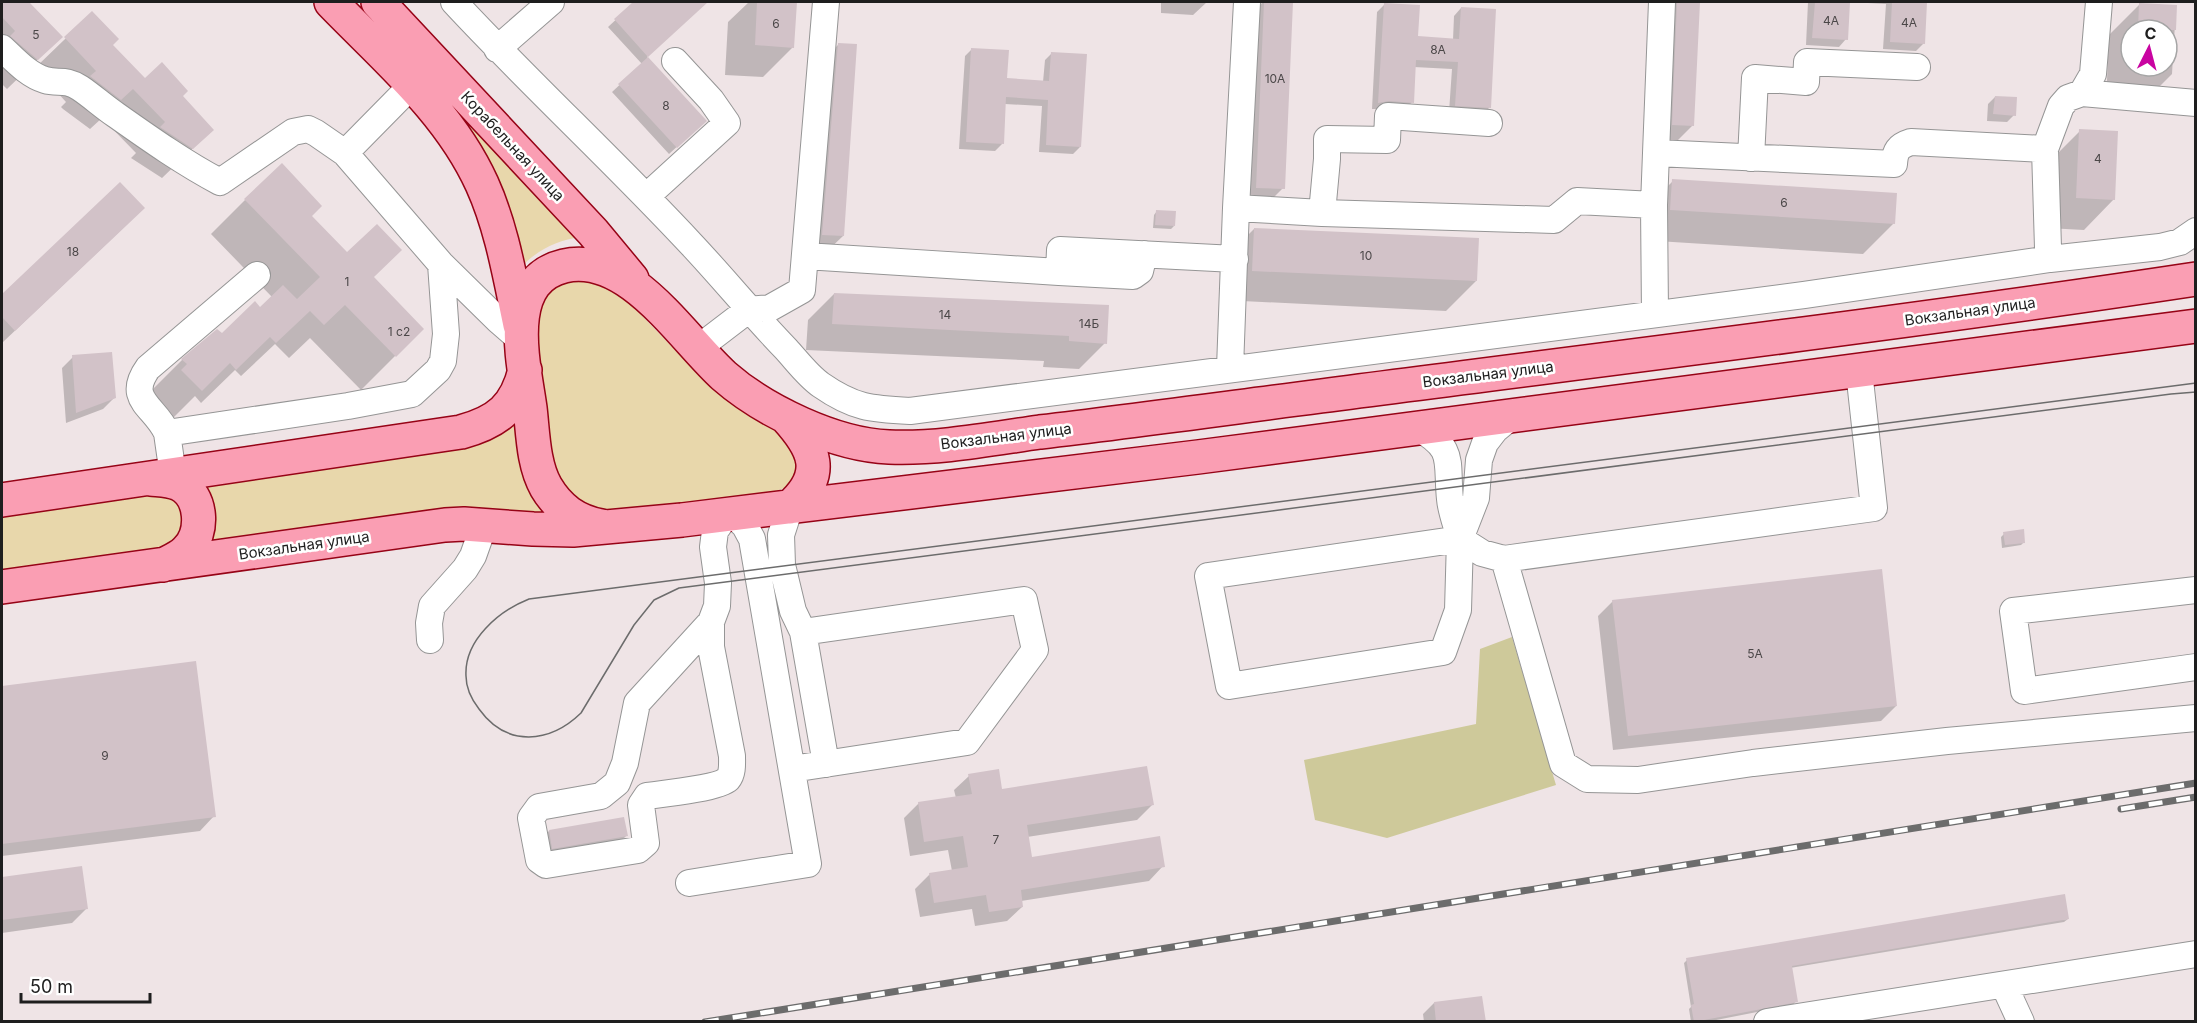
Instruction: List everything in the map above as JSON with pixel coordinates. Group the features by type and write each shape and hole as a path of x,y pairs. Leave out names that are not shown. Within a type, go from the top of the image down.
{"main road":[{"path":"331,2 443,120 482,183 503,249 522,345"},
{"name":"Корабельная улица","path":"378,2 593,232 645,294"},
{"name":"Вокзальная улица","path":"2,500 477,428 492,421 512,403 520,389 525,301 536,283 548,272 565,266 582,264 614,273 645,294 724,376 785,416 858,443 885,447 928,446 1810,333 2196,279"},
{"name":"Вокзальная улица","path":"2,587 414,528 484,525 533,530 607,528 682,520 1418,428 2196,327"},
{"name":"Вокзальная улица","path":"522,345 540,475 547,489 568,514 586,523 607,528"},
{"name":"Вокзальная улица","path":"785,416 811,449 813,462 809,485 801,498 790,507"},
{"path":"160,476 185,488 194,500 198,514 196,534 189,549 163,565"}],"street":[{"path":"454,2 497,48 647,196 722,277 748,310 818,383 844,400 872,410 910,411 1655,314 2050,259 2160,247 2180,242 2196,231"},
{"path":"497,48 550,2"},
{"path":"697,349 748,310 770,308 802,290 826,2"},
{"path":"1230,368 1247,2"},
{"path":"1655,314 1654,205 1662,2"},
{"path":"2082,93 2092,74 2099,2"},
{"path":"2,48 33,76 48,82 59,80 72,83 81,88 133,127 196,169 220,182 293,132 308,129 345,153 441,264 522,345"},
{"path":"647,196 727,123 711,100 675,61"},
{"path":"1751,158 1755,78 1806,82 1808,62 1917,67"},
{"path":"345,153 412,85"},
{"path":"2050,259 2045,149 2061,106 2068,98 2082,93 2196,103"},
{"path":"1322,213 1327,139 1387,140 1388,116 1489,123"},
{"path":"1656,153 1894,164 1895,153 1901,145 1911,142 2045,149"},
{"path":"1236,208 1554,220 1577,201 1654,205"},
{"path":"805,256 1059,272 1060,250 1235,259"},
{"path":"2134,250 2139,287"},
{"path":"167,433 412,394 438,370 443,361 446,334 441,264"},
{"path":"160,476 167,433 163,424 141,398 138,389 140,380 148,368 257,275"},
{"path":"1418,428 1433,437 1443,447 1449,463 1450,501 1460,540 1458,610 1443,652 1229,686 1208,576 1460,540 1482,553 1504,559 1874,508 1859,371"},
{"path":"1460,540 1476,498 1479,460 1485,443 1512,416"},
{"path":"790,507 781,535 782,565 793,611 803,632 826,764"},
{"path":"689,883 808,864 752,539 745,526 730,514 715,531 713,547"},
{"path":"682,520 707,532 713,547 718,583 717,606 711,622 711,647 732,756 732,771 727,780 715,786 647,796 641,805 646,843 638,850 546,865 539,860 531,818 539,807 601,796 617,783 626,763 637,703 711,622"},
{"path":"430,640 429,622 432,606 465,569 473,556 484,525"},
{"path":"1504,559 1563,764 1587,779 1638,780 1753,763 1947,741 2196,718"},
{"path":"2196,591 2013,611 2024,691 2196,668"},
{"path":"792,769 967,742 1035,650 1024,600 803,632"},
{"path":"1767,1022 2196,954"},
{"path":"2004,985 2021,1022"}],"shaded area":[{"path":"407,53 581,237 547,247 519,269"},
{"path":"581,277 618,291 708,384 736,407 784,435 793,444 800,472 787,487 773,492 613,513 598,512 572,500 553,472 535,335 540,304 556,285"},
{"path":"516,414 520,455 526,480 546,517 205,548 198,482"},
{"path":"146,488 173,496 183,512 183,531 167,549 2,576 2,512"},
{"path":"1512,637 1556,785 1387,838 1315,820 1304,760 1476,724 1480,649"}],"building":[{"path":"2,2 29,2 63,37 38,60 10,36 15,31 2,17"},
{"path":"633,2 708,2 648,57 614,19"},
{"path":"757,2 797,2 794,48 755,45"},
{"path":"1264,2 1293,2 1285,189 1256,188"},
{"path":"1677,2 1700,2 1694,126 1672,125"},
{"path":"1815,2 1850,2 1848,40 1812,38"},
{"path":"1892,2 1927,2 1925,44 1890,42"},
{"path":"1384,3 1420,5 1418,36 1459,39 1461,7 1496,9 1491,108 1455,106 1458,62 1416,60 1414,103 1389,101 1378,103"},
{"path":"2139,3 2177,5 2176,18 2138,18"},
{"path":"92,11 119,39 113,45 145,78 162,62 188,91 183,96 214,130 193,149 160,127 165,122 133,89 121,100 90,76 96,71 64,37"},
{"path":"838,43 857,44 844,236 822,235"},
{"path":"971,48 1009,50 1007,78 1049,81 1051,52 1087,54 1081,147 1046,145 1048,100 1006,97 1004,144 966,142"},
{"path":"648,57 707,121 677,148 618,84"},
{"path":"1995,96 2017,97 2016,116 1993,114"},
{"path":"2079,129 2118,131 2115,200 2076,198"},
{"path":"282,163 322,206 312,216 347,252 377,224 402,250 374,277 424,329 396,357 345,305 324,325 310,311 276,343 270,337 236,370 230,363 202,391 181,370 187,364 181,359 217,329 222,333 255,301 260,307 283,285 297,299 320,277 244,199"},
{"path":"1672,179 1897,193 1895,224 1670,210"},
{"path":"120,182 145,208 15,331 2,317 2,294"},
{"path":"1156,210 1176,211 1175,226 1155,225"},
{"path":"1254,228 1479,238 1477,281 1252,271"},
{"path":"834,293 1109,305 1107,344 1069,341 1069,336 832,324"},
{"path":"112,352 116,398 76,413 72,355"},
{"path":"2024,529 2025,543 2005,545 2003,532"},
{"path":"1882,569 1897,706 1628,736 1612,600"},
{"path":"196,661 216,817 2,844 2,686"},
{"path":"1147,766 1154,805 1027,825 1032,857 1160,836 1165,867 1021,890 1023,907 989,912 986,895 934,903 929,873 968,867 963,836 924,842 918,802 972,794 968,774 999,769 1002,789"},
{"path":"624,817 628,836 552,849 549,830"},
{"path":"82,866 88,909 2,920 2,877"},
{"path":"2065,894 2069,919 1792,966 1798,1002 1694,1022 1691,1005 1694,1004 1686,958"},
{"path":"1482,996 1486,1022 1436,1022 1434,1002"}],"tram line":[{"path":"2196,383 529,599 495,619 477,639 467,663 466,680 474,702 490,722 515,735 529,737 542,735 556,731 581,713 634,625 654,600 679,588 2196,392"}],"railway":[{"path":"705,1022 2196,783"},
{"path":"2121,809 2196,797"}]}
